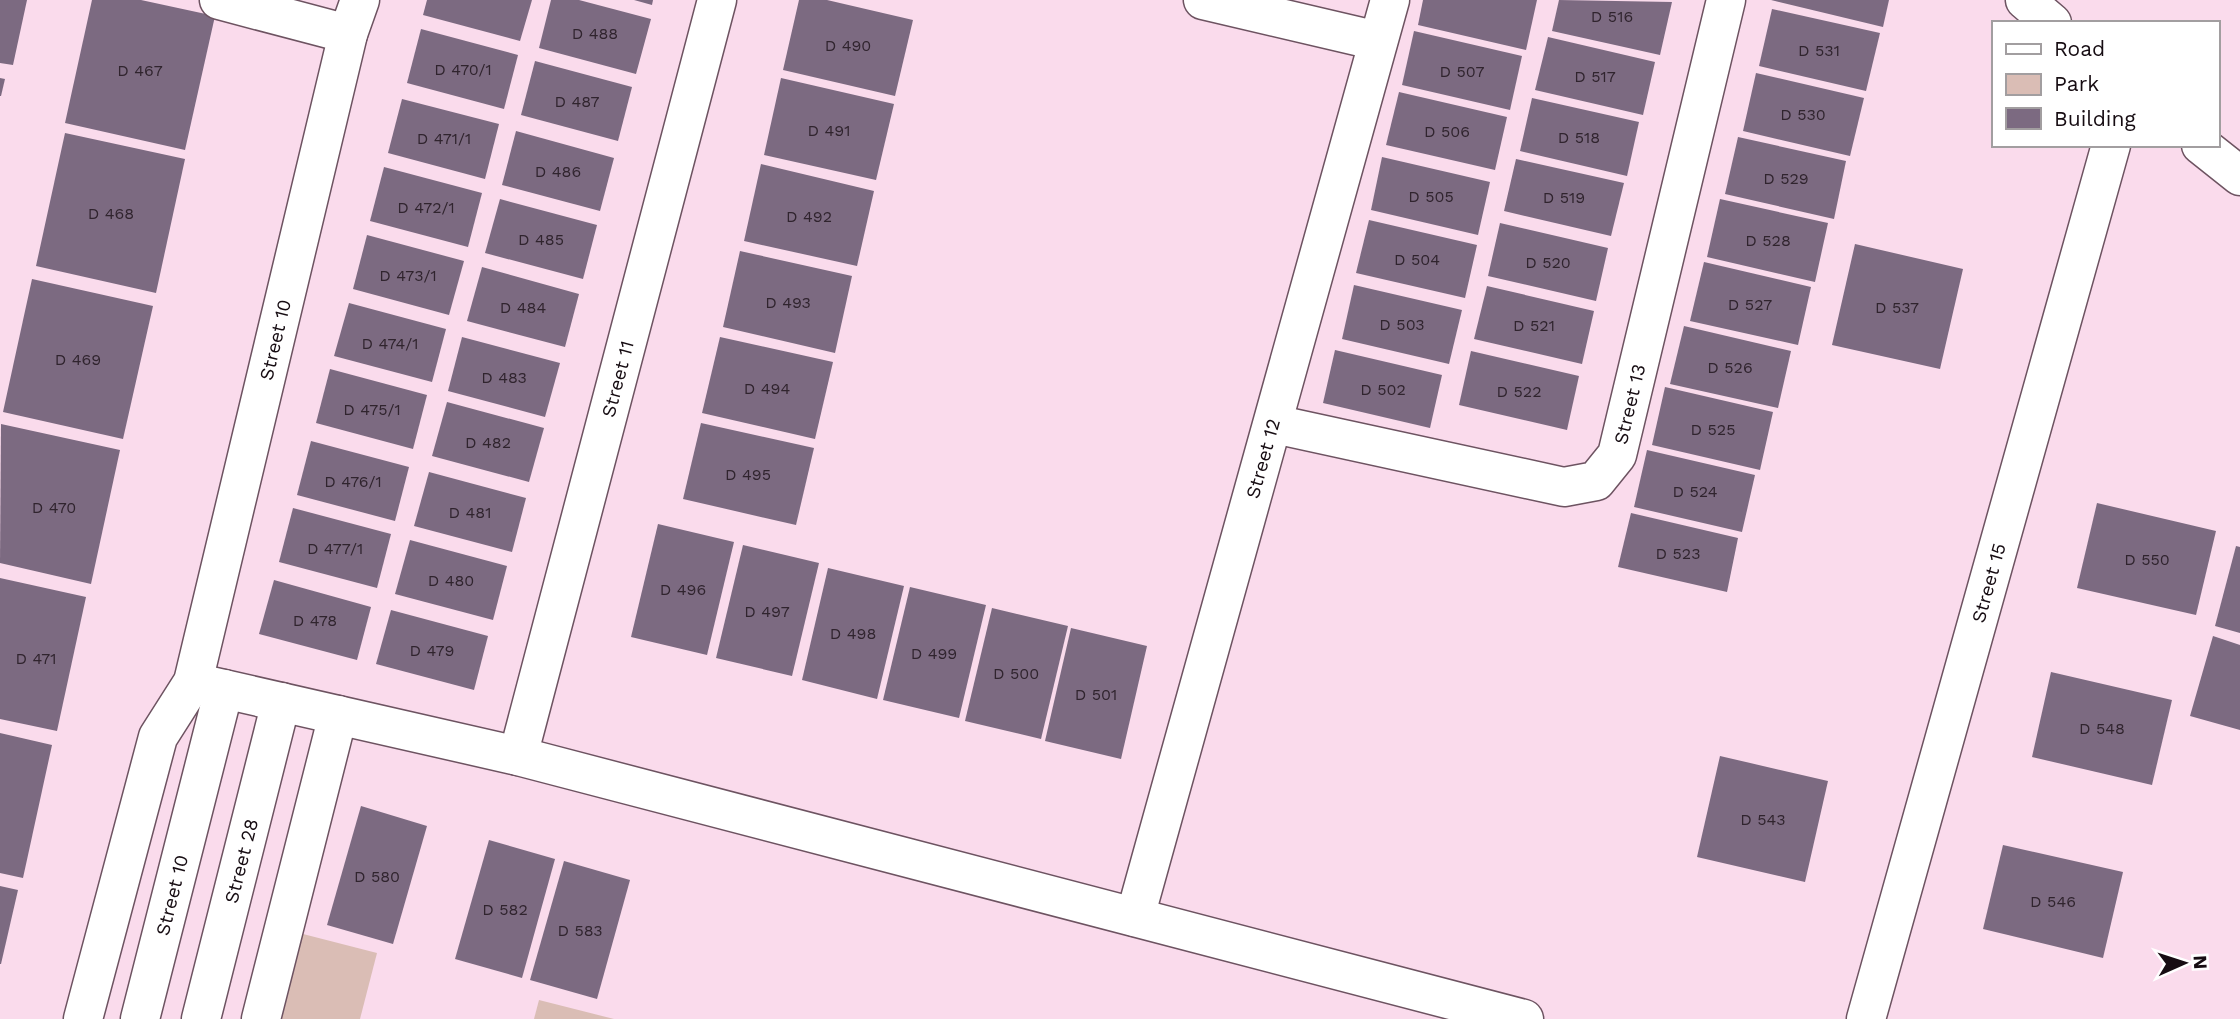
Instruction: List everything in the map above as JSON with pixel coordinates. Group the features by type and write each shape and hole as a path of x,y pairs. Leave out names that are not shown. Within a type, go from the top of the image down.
{"street":[{"path":"219,0 354,17"},
{"name":"Street 11","path":"518,756 717,0"},
{"path":"1203,0 1378,41"},
{"name":"Street 12","path":"1135,917 1390,0"},
{"name":"Street 13","path":"1274,424 1564,487 1596,481 1617,455 1726,0"},
{"path":"2025,0 2050,21"},
{"name":"Street 10","path":"140,1019 208,685 354,17"},
{"name":"Street 15","path":"1866,1019 2110,147"},
{"path":"2204,147 2240,176"},
{"path":"83,1019 158,737 208,685 518,756 1135,917 1430,1007 1524,1019"},
{"name":"Street 28","path":"201,1019 281,702"},
{"path":"261,1019 338,715"}],"green space":[{"path":"268,925 377,953 360,1019 244,1019"},
{"path":"539,1000 614,1019 534,1019"}],"building":[{"path":"0,0 27,0 13,65 0,63"},
{"path":"92,0 141,0 215,16 185,150 65,123"},
{"path":"427,0 532,0 520,41 423,15"},
{"path":"551,0 579,0 651,19 636,74 539,48"},
{"path":"634,0 653,0 652,5"},
{"path":"799,0 827,0 913,20 895,96 783,70"},
{"path":"1423,0 1537,0 1526,50 1418,25"},
{"path":"1559,0 1672,2 1660,55 1552,31"},
{"path":"1771,0 1889,0 1883,27"},
{"path":"1772,9 1880,33 1866,91 1759,66"},
{"path":"421,29 518,55 504,109 407,83"},
{"path":"1414,31 1522,56 1510,110 1402,85"},
{"path":"1548,37 1655,62 1643,115 1535,90"},
{"path":"535,61 632,87 618,141 521,115"},
{"path":"1756,73 1864,98 1850,156 1743,131"},
{"path":"0,78 5,79 1,96 0,96"},
{"path":"781,78 894,104 876,180 764,155"},
{"path":"1399,92 1507,117 1495,170 1386,145"},
{"path":"1532,98 1639,122 1627,176 1520,151"},
{"path":"402,99 499,124 485,179 388,153"},
{"path":"516,131 614,158 600,211 502,185"},
{"path":"65,133 185,159 156,293 36,266"},
{"path":"1738,137 1846,161 1834,219 1725,194"},
{"path":"1382,157 1490,182 1478,235 1371,210"},
{"path":"1516,159 1624,183 1611,236 1504,211"},
{"path":"761,164 874,191 857,266 744,241"},
{"path":"384,167 482,193 468,247 370,221"},
{"path":"500,199 597,225 583,279 485,253"},
{"path":"1720,199 1828,223 1815,282 1707,257"},
{"path":"1369,220 1477,245 1465,298 1356,273"},
{"path":"1500,223 1608,248 1596,301 1488,276"},
{"path":"367,235 464,261 449,315 353,289"},
{"path":"1855,244 1963,269 1940,369 1832,345"},
{"path":"740,251 852,276 835,353 723,327"},
{"path":"1704,262 1811,287 1798,345 1690,321"},
{"path":"482,267 579,294 565,347 467,321"},
{"path":"32,279 153,306 123,439 3,412"},
{"path":"1354,285 1462,310 1449,364 1342,339"},
{"path":"1487,286 1594,311 1582,364 1474,339"},
{"path":"349,303 446,329 432,382 334,356"},
{"path":"1684,326 1791,351 1778,408 1670,384"},
{"path":"462,337 560,363 545,417 448,391"},
{"path":"720,337 833,362 815,439 702,413"},
{"path":"1335,350 1442,375 1430,428 1323,403"},
{"path":"1471,351 1579,376 1567,430 1459,405"},
{"path":"330,369 427,395 413,449 316,423"},
{"path":"1665,387 1773,412 1760,470 1652,445"},
{"path":"447,402 544,428 529,482 432,456"},
{"path":"701,423 814,448 796,525 683,499"},
{"path":"1,424 120,450 91,584 0,563"},
{"path":"311,441 409,467 395,521 297,495"},
{"path":"1647,450 1755,475 1742,532 1634,507"},
{"path":"429,472 526,498 512,552 414,526"},
{"path":"2097,503 2216,531 2196,615 2077,588"},
{"path":"293,508 391,534 377,588 279,562"},
{"path":"1631,513 1738,538 1727,592 1618,567"},
{"path":"658,524 734,542 707,655 631,637"},
{"path":"410,540 507,566 493,620 395,594"},
{"path":"743,545 819,563 792,676 716,658"},
{"path":"2236,546 2240,547 2240,633 2215,626"},
{"path":"828,568 904,586 877,699 802,680"},
{"path":"0,578 86,597 57,731 0,719"},
{"path":"274,580 371,607 357,660 259,634"},
{"path":"910,587 986,605 959,718 883,700"},
{"path":"992,608 1068,626 1041,739 965,721"},
{"path":"391,610 488,636 474,690 376,664"},
{"path":"1071,628 1147,646 1121,759 1045,741"},
{"path":"2213,636 2240,645 2240,730 2190,716"},
{"path":"2051,672 2172,700 2152,785 2032,757"},
{"path":"0,733 52,745 23,878 0,873"},
{"path":"1720,756 1828,781 1805,882 1697,857"},
{"path":"361,806 427,826 393,944 327,925"},
{"path":"489,840 555,859 522,978 455,959"},
{"path":"2003,845 2123,872 2103,958 1983,929"},
{"path":"564,861 630,880 597,999 530,980"},
{"path":"0,886 18,890 1,964 0,964"}]}
